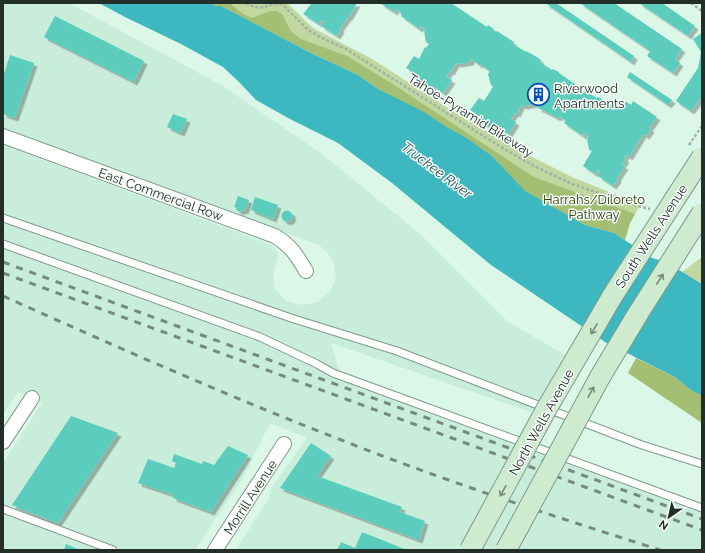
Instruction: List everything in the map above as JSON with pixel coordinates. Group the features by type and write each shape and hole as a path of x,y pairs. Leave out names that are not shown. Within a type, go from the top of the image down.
{"main road":[{"name":"South Wells Avenue","path":"613,295 702,157"},
{"path":"506,550 592,390 639,312 702,213"},
{"name":"North Wells Avenue","path":"470,550 509,481 547,408 613,295"}],"street":[{"name":"East Commercial Row","path":"3,136 275,236 286,243 295,253 306,271"},
{"path":"3,442 32,398"},
{"name":"Morrill Avenue","path":"215,550 284,444"}],"lane":[{"path":"3,218 294,319 397,351 539,404 642,445 702,464"},
{"path":"3,244 260,337 333,373 702,508"},
{"path":"3,509 113,550"}],"path":[{"name":"Tahoe-Pyramid Bikeway","path":"246,3 252,7 263,8 273,3 282,4 308,30 326,40 346,48 496,144 534,166 570,183 623,202 656,210"},
{"path":"691,3 702,11"}],"shaded area":[{"path":"3,3 69,3 223,86 322,154 420,234 508,322 569,357 531,412 331,343 339,370 702,503 702,550 236,550 269,498 272,487 307,438 270,423 243,478 195,550 3,550 3,463 42,403 18,392 3,415 3,145 273,246 278,253 273,278 275,289 286,301 302,305 318,302 331,290 336,277 333,261 327,252 319,245 3,129"}],"green space":[{"name":"Harrahs/Diloreto Pathway","path":"211,3 287,3 313,28 372,59 462,117 534,158 572,177 629,200 642,202 630,223 625,240 358,75"},
{"path":"211,3 229,3 243,14 252,18 270,11 276,11 282,14 291,31 301,39 347,56 391,83 534,177 635,214 630,223 625,240 614,233 585,225 524,191 492,156 465,137 378,89 358,75 313,54 221,6 216,6"},
{"path":"702,257 702,284 682,272"},
{"path":"636,358 675,377 691,390 702,396 702,423 628,373"}],"water":[{"name":"Truckee River","path":"99,3 211,3 216,6 221,6 313,54 358,75 378,89 424,112 465,137 492,156 525,191 585,225 614,233 652,258 666,262 702,284 702,396 691,390 675,377 605,342 491,265 392,183 338,143 256,100 223,67"}],"building":[{"path":"312,3 357,3 349,17 340,28 341,29 337,36 321,26 324,22 321,20 319,24 303,14"},
{"name":"Riverwood Apartments","path":"380,3 451,3 487,27 488,25 496,32 497,31 514,42 513,44 541,60 540,62 552,70 553,69 559,72 579,87 577,89 604,100 603,101 605,103 603,105 607,108 608,105 619,103 622,105 625,101 631,105 633,101 657,117 649,128 651,129 646,136 643,134 629,157 626,155 624,158 626,159 622,165 625,166 613,186 598,176 600,172 598,170 595,174 583,166 592,151 589,150 587,138 589,135 584,133 583,136 564,123 566,121 559,116 558,118 538,108 540,104 536,102 535,104 524,106 521,105 517,114 515,113 511,119 516,122 508,135 501,131 496,131 478,120 481,117 470,110 479,98 484,101 493,87 488,74 490,71 472,59 470,62 456,63 446,77 452,80 443,93 433,86 431,89 414,78 416,74 406,68 414,56 419,59 425,47 426,48 429,44 426,42 425,29 421,26 419,29 401,16 402,14 396,9 394,12"},
{"path":"545,3 556,3 634,56 631,62"},
{"path":"580,3 614,3 682,49 675,59 680,63 673,73 647,56 650,51"},
{"path":"639,3 662,3 695,26 688,36"},
{"path":"55,16 144,61 134,82 44,37"},
{"path":"702,33 702,96 691,111 676,101 698,68 701,52 693,39"},
{"path":"10,55 34,63 15,118 3,114 3,77"},
{"path":"630,72 672,100 668,105 627,77"},
{"path":"173,114 187,119 181,133 167,127"},
{"path":"238,196 249,200 245,211 242,210 241,212 236,210 237,208 234,207"},
{"path":"255,197 278,205 273,219 251,210"},
{"path":"287,210 291,212 293,216 291,220 287,222 283,220 281,216 283,212"},
{"path":"71,416 118,433 58,523 12,505"},
{"path":"311,443 331,456 317,476 402,507 400,512 425,521 419,540 280,488"},
{"path":"228,446 248,455 211,512 173,498 174,495 138,483 148,459 174,468 176,463 172,461 174,454 202,464 203,461 214,465"},
{"path":"362,532 407,550 337,550 341,542 355,548"},
{"path":"66,544 80,550 64,550"}],"railway":[{"path":"3,262 702,519"},
{"path":"3,273 702,530"},
{"path":"3,296 218,390 387,458 465,486 660,550"}],"place":[{"name":"Riverwood Apartments","path":"539,95"}]}
